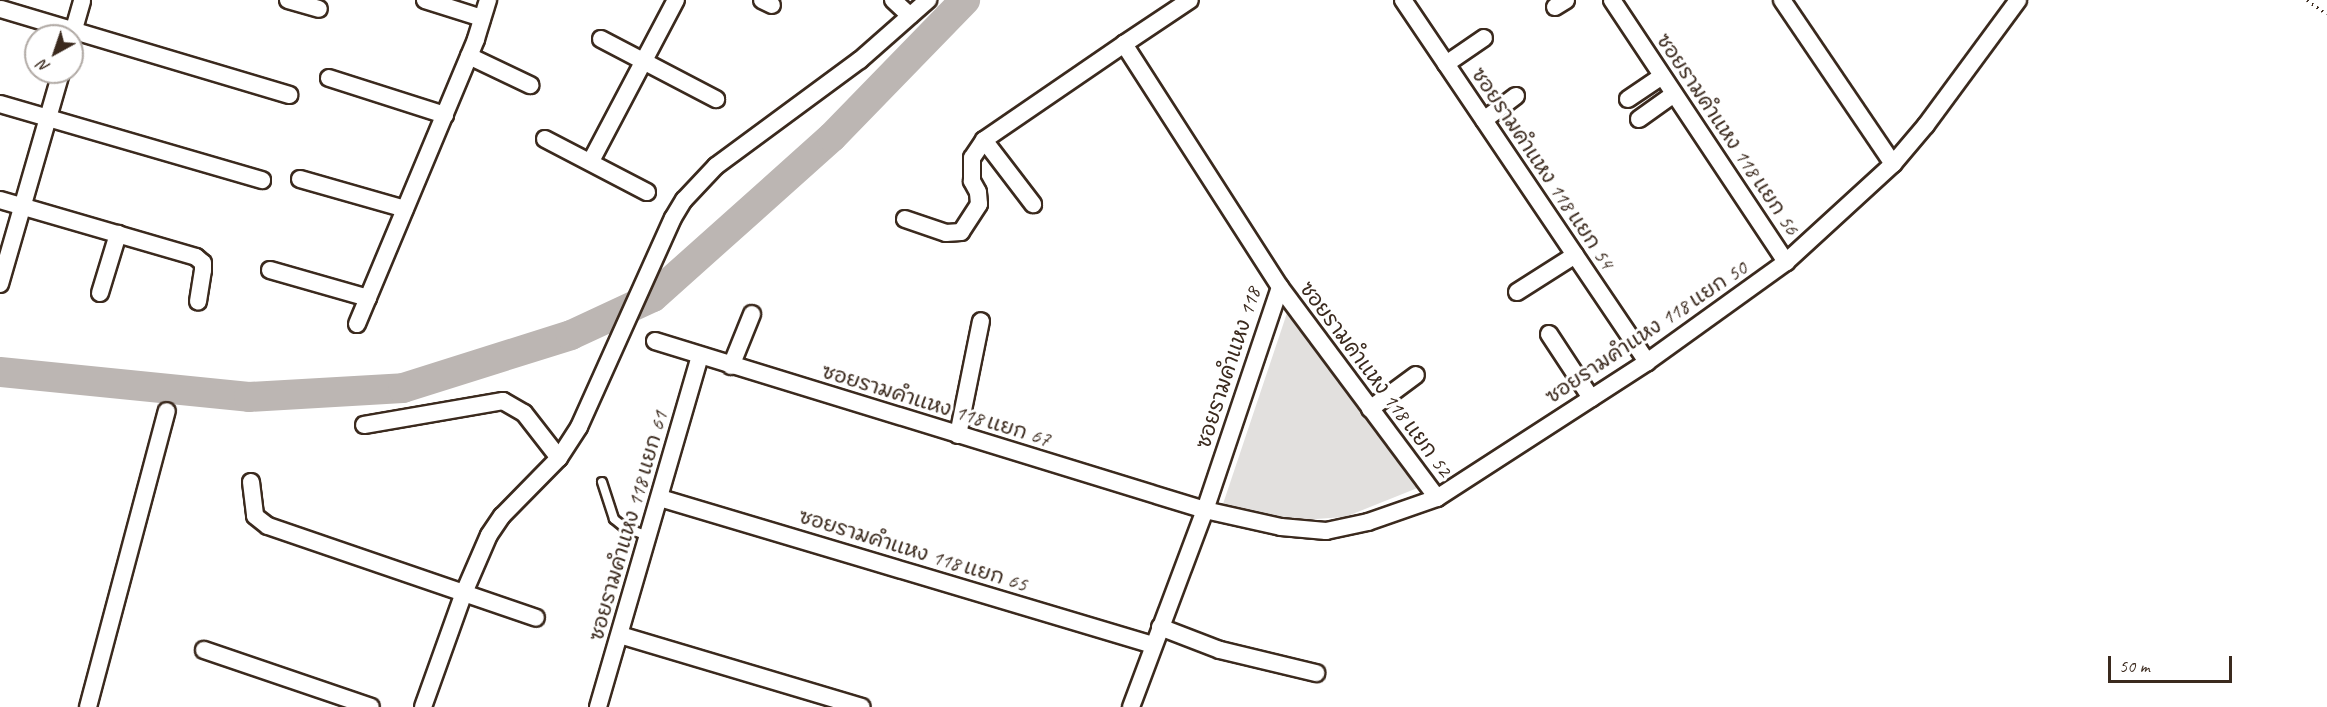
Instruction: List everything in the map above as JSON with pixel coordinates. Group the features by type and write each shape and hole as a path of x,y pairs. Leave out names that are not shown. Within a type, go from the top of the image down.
{"street":[{"path":"75,24 82,0"},
{"path":"288,0 319,9"},
{"path":"425,0 482,18"},
{"path":"357,324 469,56 488,0"},
{"path":"591,161 676,0"},
{"path":"893,0 910,16"},
{"path":"423,707 481,550 502,516 559,458 579,427 673,218 696,185 716,166 860,60 928,0"},
{"path":"905,219 946,233 961,231 979,204 978,192 972,181 972,158 984,140 1190,0"},
{"name":"ซอยรามคำแหง 118 แยก 54","path":"1403,0 1647,362"},
{"name":"ซอยรามคำแหง 118 แยก 56","path":"1612,0 1786,262"},
{"path":"1782,0 1893,164"},
{"name":"ซอยรามคำแหง 118 แยก 50","path":"1205,510 1281,527 1326,531 1368,522 1437,498 1647,362 1786,262 1893,164 1926,125 2018,0"},
{"path":"1,9 46,24"},
{"path":"84,36 289,95"},
{"path":"1446,64 1484,38"},
{"path":"601,39 716,99"},
{"name":"ซอยรามคำแหง 118","path":"1124,44 1280,287 1205,510 1131,707"},
{"path":"469,56 530,85"},
{"path":"1628,99 1662,76"},
{"path":"329,78 445,115"},
{"path":"0,284 57,84"},
{"path":"1639,119 1674,94"},
{"path":"1484,120 1516,96"},
{"path":"0,104 262,180"},
{"path":"544,138 647,192"},
{"path":"984,140 1033,204"},
{"path":"300,179 405,209"},
{"path":"0,200 200,260 203,270 198,302"},
{"path":"100,293 118,234"},
{"path":"1517,292 1575,255"},
{"path":"270,270 368,298"},
{"name":"ซอยรามคำแหง 118 แยก 52","path":"1280,287 1437,498"},
{"path":"731,366 752,314"},
{"path":"958,435 981,321"},
{"path":"1549,334 1591,398"},
{"name":"ซอยรามคำแหง 118 แยก 67","path":"655,341 700,357 1205,510"},
{"name":"ซอยรามคำแหง 118 แยก 61","path":"598,707 700,357"},
{"path":"1370,409 1416,375"},
{"path":"364,425 503,401 524,413 559,458"},
{"path":"88,707 167,411"},
{"path":"251,482 253,510 259,521 463,595 536,618"},
{"name":"ซอยรามคำแหง 118 แยก 65","path":"660,498 1153,645"},
{"path":"1160,627 1220,650 1316,673"},
{"path":"620,635 861,707"},
{"path":"204,650 371,707"}],"lane":[{"path":"602,482 614,519 624,527 648,536"}],"path":[{"path":"2307,0 2327,14"}],"shaded area":[{"path":"1288,310 1420,487 1345,517 1301,520 1252,514 1223,504"}],"waterway":[{"path":"0,372 249,397 403,388 571,335 653,297 832,137 965,0"}]}
